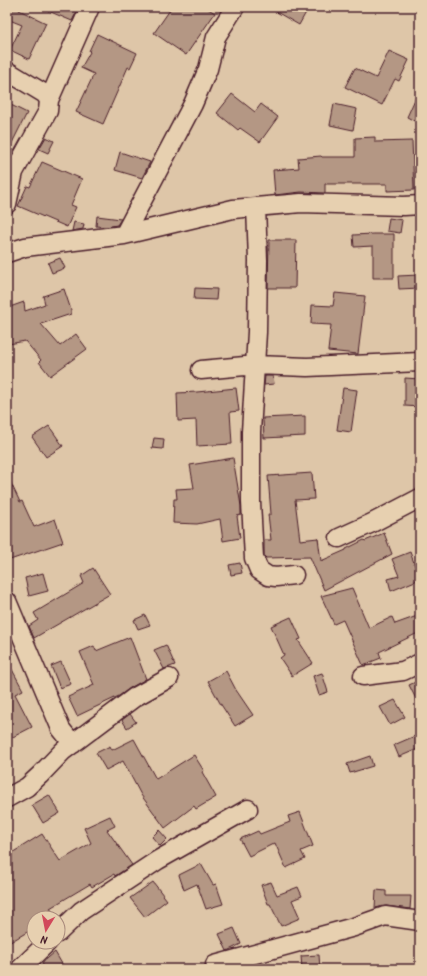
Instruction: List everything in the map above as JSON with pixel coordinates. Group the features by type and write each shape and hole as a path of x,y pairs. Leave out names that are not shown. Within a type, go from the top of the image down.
{"street":[{"path":"7,204 14,172 48,111 49,100 90,7"},
{"path":"124,236 193,104 208,69 216,37 236,7"},
{"path":"7,71 46,94 49,100"},
{"path":"7,253 26,247 124,236 233,209 301,203 404,206 420,205"},
{"path":"256,207 258,260 256,365 251,432 251,502 254,558 259,570 268,576 276,577 294,575"},
{"path":"201,370 256,365 307,367 420,362"},
{"path":"339,538 420,498"},
{"path":"7,601 61,729 73,744"},
{"path":"363,676 403,672 420,663"},
{"path":"7,798 27,787 63,751 135,697 169,678"},
{"path":"66,925 81,911 158,860 248,809"},
{"path":"215,969 215,966 354,927 385,916 420,921"},
{"path":"20,969 40,950"},
{"path":"7,960 15,969"}],"building":[{"path":"7,7 20,7 19,10 46,23 29,59 10,50 22,25 7,19"},
{"path":"39,7 79,7 72,21"},
{"path":"172,7 205,7 215,13 186,55 154,33"},
{"path":"268,7 309,7 299,25"},
{"path":"97,34 137,53 130,68 128,67 103,124 76,112 94,74 81,68 90,52 89,51"},
{"path":"389,51 409,60 399,81 395,79 382,105 345,87 355,68 376,78"},
{"path":"420,88 420,124 407,117"},
{"path":"232,94 255,112 261,104 278,117 260,142 240,128 238,130 217,113"},
{"path":"7,103 27,113 7,153"},
{"path":"334,104 357,109 353,130 330,125"},
{"path":"46,137 54,141 48,153 39,149"},
{"path":"375,137 375,142 412,141 414,190 387,191 387,184 325,184 325,193 301,192 275,195 273,170 299,168 298,158 321,156 355,157 355,138"},
{"path":"120,152 150,162 142,178 115,170"},
{"path":"42,162 82,179 71,205 76,207 67,227 18,206 27,186 30,187"},
{"path":"97,216 121,219 117,225 106,227 96,226"},
{"path":"389,218 402,220 400,233 387,231"},
{"path":"74,222 84,224 83,229 72,231"},
{"path":"394,234 394,278 373,278 373,246 354,247 353,235"},
{"path":"269,240 296,240 295,288 268,288"},
{"path":"60,258 65,268 52,273 48,263"},
{"path":"419,275 420,288 399,289 398,276"},
{"path":"195,288 217,289 216,300 194,299"},
{"path":"64,289 71,314 41,324 60,346 76,334 87,349 50,376 39,362 41,360 25,341 9,344 7,332 7,308 24,302 25,311 45,304 43,296"},
{"path":"335,293 365,296 358,354 328,351 331,325 311,324 312,305 333,306"},
{"path":"265,376 273,376 274,384 264,385"},
{"path":"405,378 420,379 420,407 405,406"},
{"path":"236,388 239,411 230,412 232,444 197,446 196,420 178,421 177,393"},
{"path":"343,388 357,390 351,432 337,430"},
{"path":"305,416 305,436 264,438 263,418"},
{"path":"49,426 63,446 46,457 32,437"},
{"path":"154,438 164,439 163,449 152,448"},
{"path":"233,458 241,506 241,515 237,516 240,538 223,541 220,519 197,524 173,523 174,499 177,499 176,489 194,488 190,465"},
{"path":"312,473 314,499 295,500 300,540 318,538 321,561 364,540 365,541 384,533 392,554 324,590 310,557 266,558 264,556 264,540 271,540 268,514 271,514 268,476"},
{"path":"7,475 20,502 22,501 34,527 55,519 63,542 7,561"},
{"path":"410,552 420,579 391,591 388,579 399,576 392,559"},
{"path":"240,563 242,573 231,575 229,565"},
{"path":"93,568 110,594 34,638 29,626 38,620 34,613 84,583 81,576"},
{"path":"43,573 48,591 29,596 25,578"},
{"path":"352,588 369,628 392,617 395,624 420,615 420,632 379,652 381,658 363,665 343,620 334,624 321,596"},
{"path":"145,615 150,625 138,629 134,620"},
{"path":"291,617 301,639 298,640 313,663 292,676 280,658 284,655 271,626"},
{"path":"130,637 146,679 119,696 77,716 68,697 94,685 80,652 94,646 96,651"},
{"path":"166,645 175,665 164,669 154,650"},
{"path":"7,660 23,690 15,694 32,727 7,740"},
{"path":"61,662 71,684 60,688 51,666"},
{"path":"226,671 236,690 253,715 235,726 208,681"},
{"path":"322,673 328,692 319,695 313,676"},
{"path":"420,680 420,707 409,685"},
{"path":"395,700 405,717 390,725 380,707"},
{"path":"130,714 136,722 127,728 122,720"},
{"path":"415,736 420,748 399,757 394,745"},
{"path":"134,739 156,779 194,755 204,771 202,772 216,797 196,809 194,806 165,828 141,795 123,761 106,770 96,753 110,746 112,750"},
{"path":"370,756 373,766 350,773 347,764"},
{"path":"49,795 60,813 43,823 32,805"},
{"path":"300,812 313,846 301,851 305,859 286,868 275,843 249,856 240,839 258,831 260,834 290,822 288,816"},
{"path":"110,816 115,826 107,830 132,865 115,876 114,874 92,887 90,884 50,908 51,910 26,910 26,933 7,944 7,856 42,834 60,861 91,843 84,828"},
{"path":"159,830 167,839 160,846 152,837"},
{"path":"201,864 213,885 216,884 223,904 206,909 197,884 184,890 179,875"},
{"path":"153,882 167,900 145,917 130,898"},
{"path":"271,882 277,895 298,887 302,896 292,900 300,918 281,926 270,904 268,904 261,885"},
{"path":"376,890 386,891 386,896 411,896 410,909 386,906 375,908"},
{"path":"234,928 241,944 227,951 219,934"},
{"path":"55,952 65,969 45,969 42,963"},
{"path":"319,955 320,969 302,969 301,956"}]}
